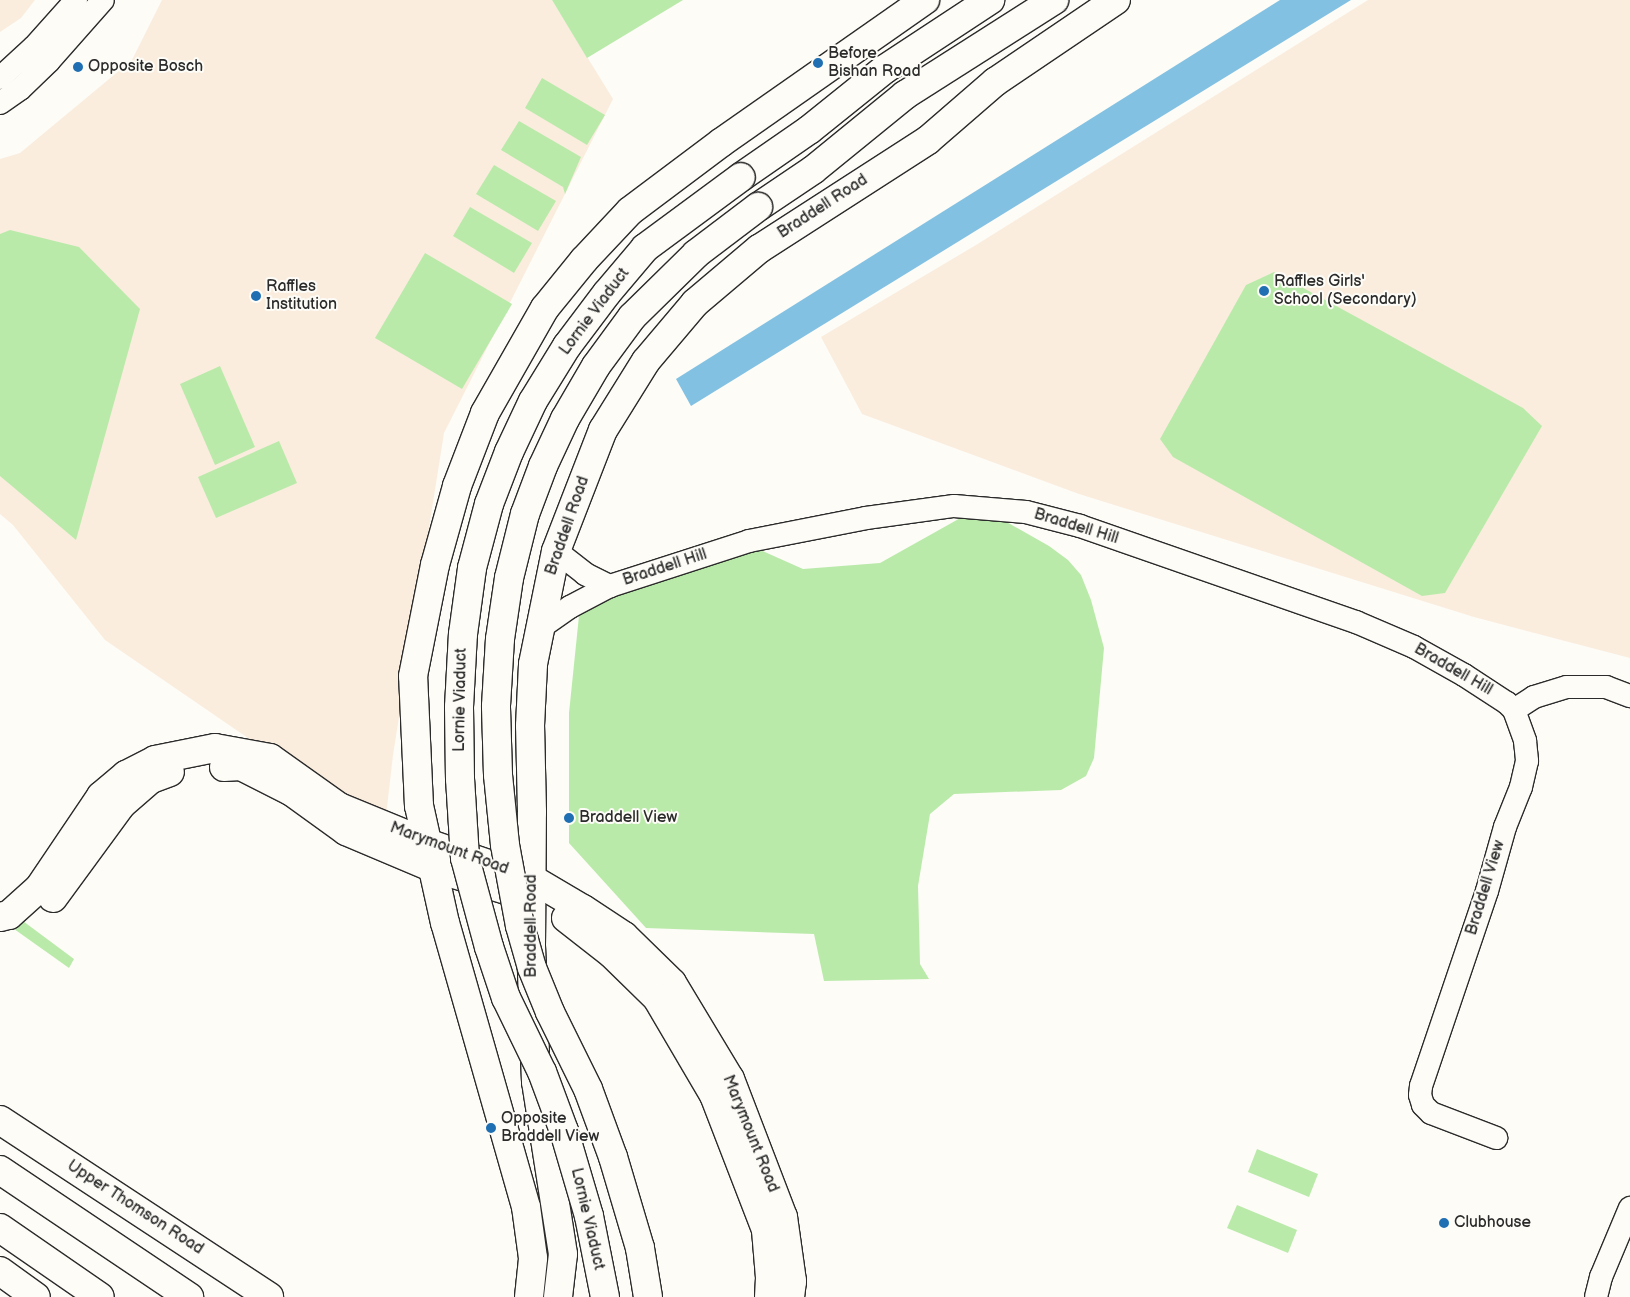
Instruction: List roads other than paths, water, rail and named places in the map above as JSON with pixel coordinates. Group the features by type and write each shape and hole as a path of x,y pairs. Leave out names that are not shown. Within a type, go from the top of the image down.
{"main road":[{"path":"529,1297 533,1258 526,1207 444,923 419,806 413,676 435,565 457,486 485,413 545,308 584,260 630,211 722,142 925,0"},
{"name":"Lornie Viaduct","path":"605,1297 589,1216 564,1131 542,1072 506,998 489,947 465,858 460,779 459,706 463,634 472,568 490,504 510,452 533,401 567,346 606,293 645,248 741,177 809,130 885,69 990,0"},
{"name":"Lornie Viaduct","path":"648,1297 640,1248 614,1157 588,1089 547,1004 532,968 520,926 505,846 498,775 496,706 500,639 509,578 525,514 543,466 561,427 592,374 632,317 696,254 758,207 813,170 905,95 1054,0"},
{"name":"Braddell Road","path":"558,1297 563,1254 536,1082 530,726 533,664 556,551 603,430 646,361 695,303 759,249 928,140 995,82 1116,0"},
{"name":"Marymount Road","path":"0,917 9,915 39,888 101,796 126,775 155,760 215,748 270,758 339,808 429,855"},
{"name":"Marymount Road","path":"0,931 18,924 53,899 121,806 151,779 184,767 241,766 292,792 346,831 532,888 624,936 672,983 730,1080 783,1217 792,1281 790,1297"},
{"name":"Marymount Road","path":"532,888 612,954 657,998 714,1095 766,1230 770,1278 769,1297"},
{"name":"Upper Thomson Road","path":"0,1120 269,1297"},
{"path":"0,1170 178,1290"},
{"path":"0,1228 100,1297"},
{"path":"563,1254 567,1297"},
{"path":"0,1271 36,1297"}],"street":[{"path":"0,78 34,47 76,0"},
{"path":"0,103 20,90 50,60 102,0"},
{"name":"Braddell Hill","path":"540,628 570,607 610,586 749,541 866,518 954,506 1026,512 1080,526 1383,632 1414,646 1464,675 1498,696 1514,710"},
{"name":"Braddell Hill","path":"556,551 585,574 610,586"},
{"path":"1514,710 1534,697 1567,687 1606,687 1630,696"},
{"name":"Braddell View","path":"1496,1138 1431,1113 1423,1105 1420,1095 1421,1086 1487,891 1527,761 1525,741 1514,710"},
{"path":"1596,1297 1630,1208"}],"water":[{"path":"1280,0 1351,0 691,406 676,379"}],"place":[{"name":"Before Bishan Road","path":"818,63"},
{"name":"Opposite Bosch","path":"78,67"},
{"name":"Raffles Girls' School (Secondary)","path":"1264,291"},
{"name":"Raffles Institution","path":"256,296"},
{"name":"Braddell View","path":"569,818"},
{"name":"Opposite Braddell View","path":"491,1128"},
{"name":"Clubhouse","path":"1444,1223"}]}
